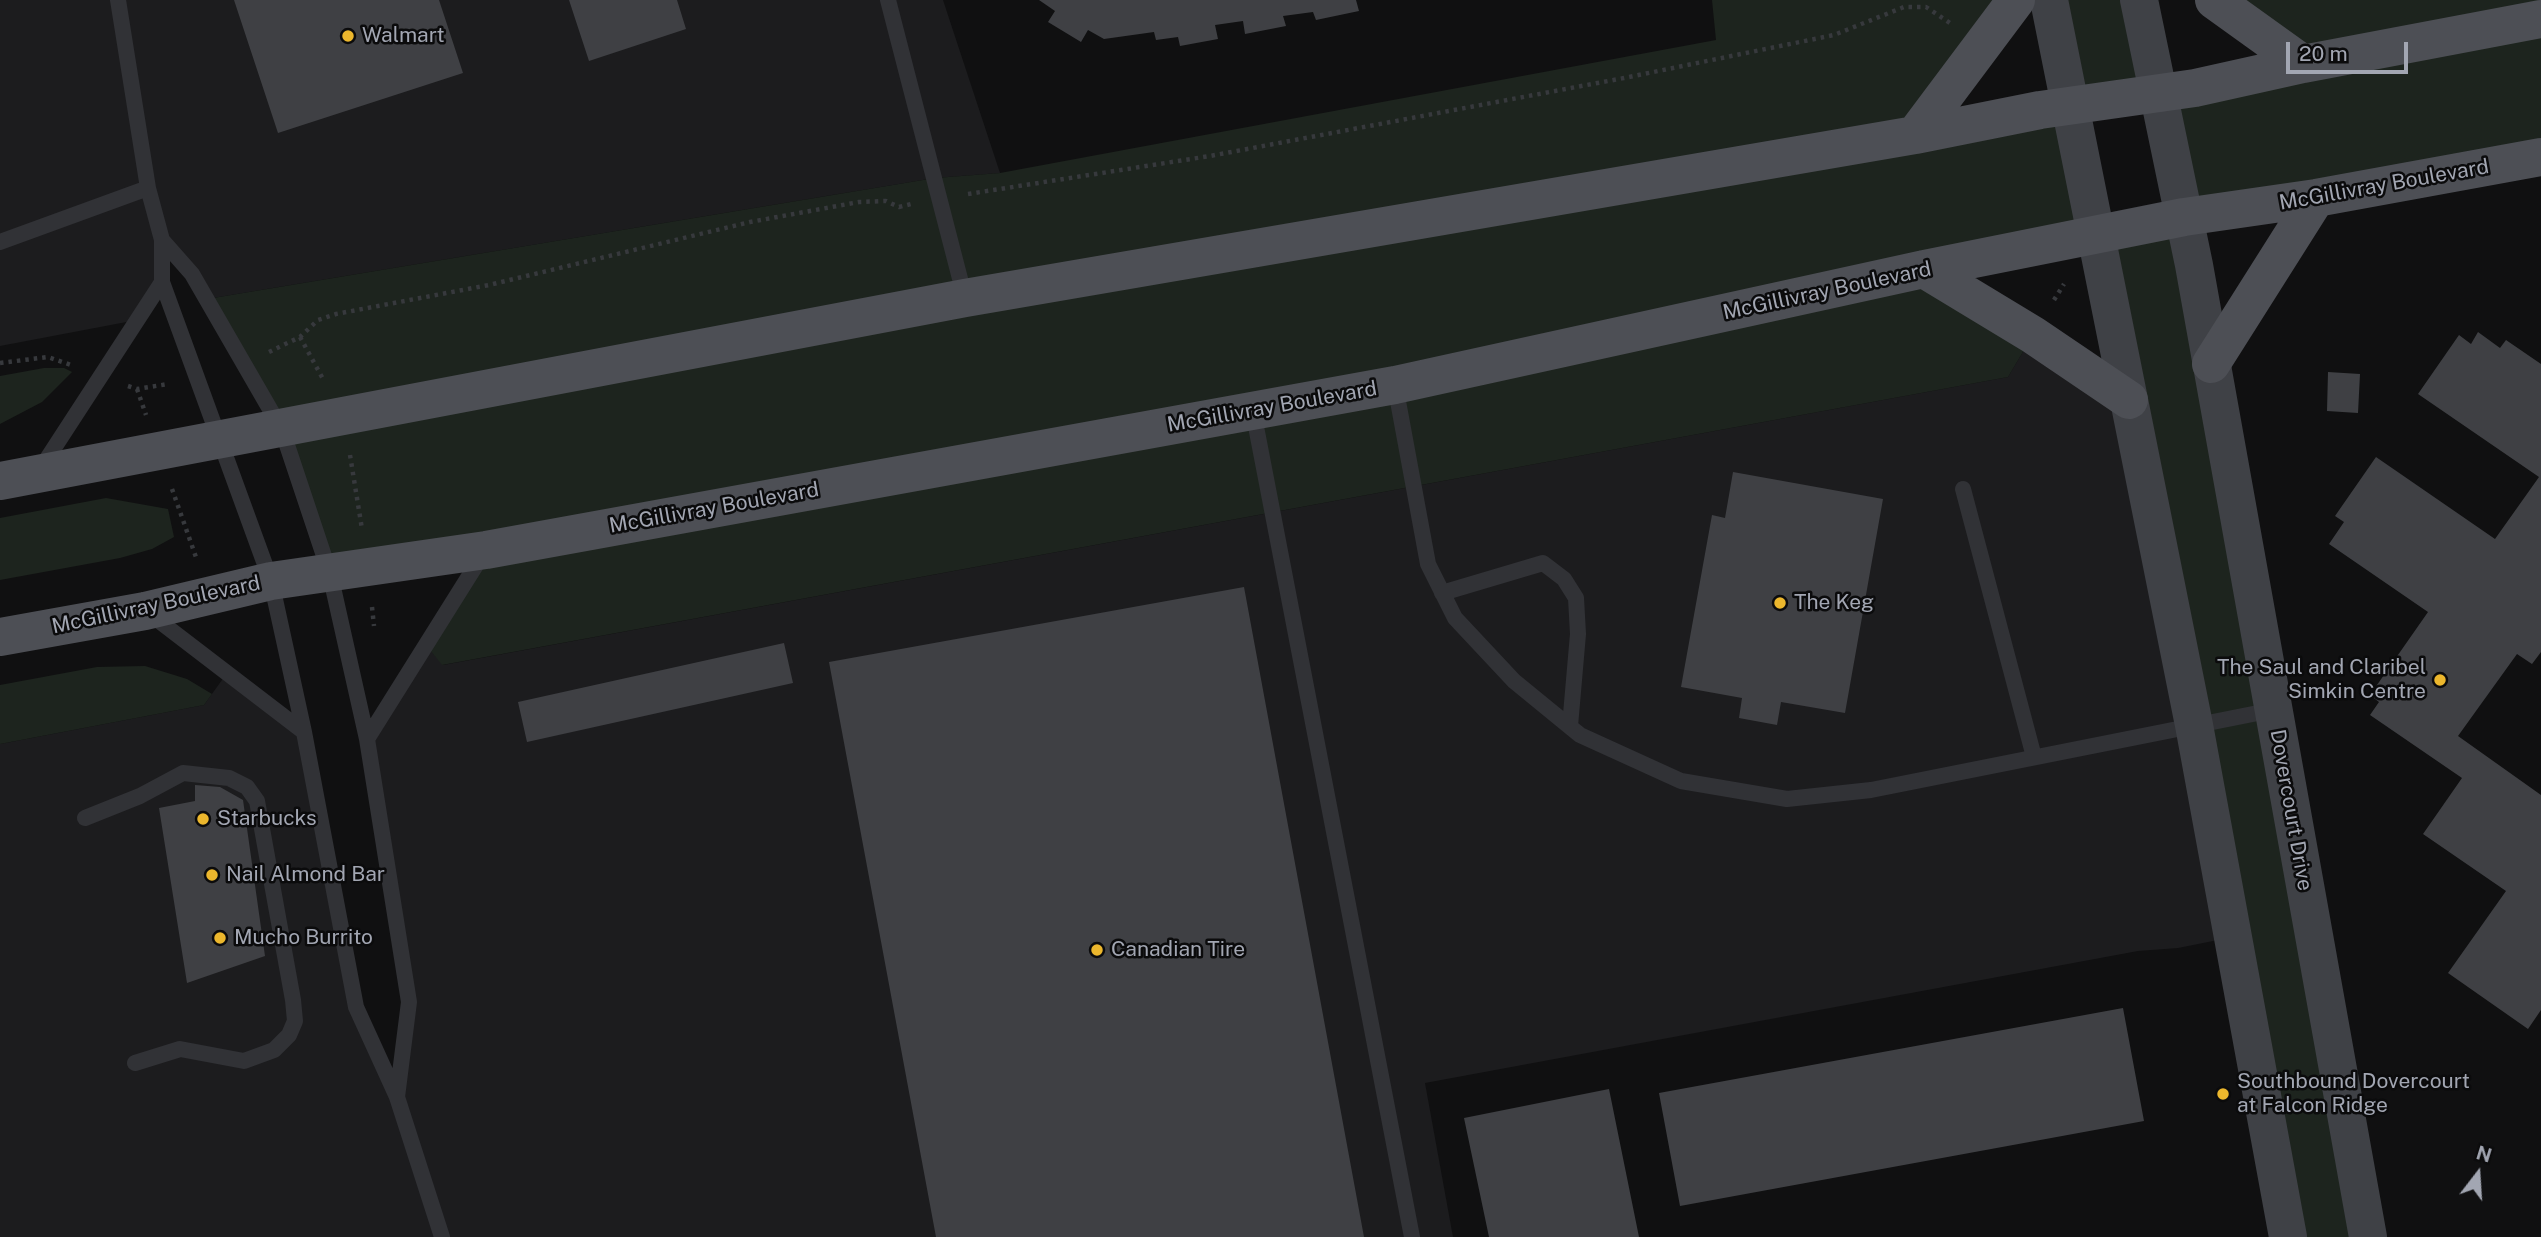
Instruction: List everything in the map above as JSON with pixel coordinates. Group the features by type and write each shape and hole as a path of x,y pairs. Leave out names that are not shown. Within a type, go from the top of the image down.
{"main road":[{"path":"1915,135 2016,0"},
{"path":"2214,0 2303,64"},
{"path":"0,481 282,430 965,298 2069,107 2160,94 2541,19"},
{"name":"McGillivray Boulevard","path":"0,637 145,611 271,581 486,550 1395,385 1924,269 2184,217 2316,198 2541,157"},
{"path":"2211,364 2316,198"},
{"path":"1924,269 2033,335 2129,400"}],"street":[{"path":"2049,0 2194,725 2288,1237"},
{"name":"Dovercourt Drive","path":"2139,0 2184,217 2368,1237"}],"lane":[{"path":"118,0 148,188 162,240 162,282 271,581 304,732 356,1007 397,1097 442,1237"},
{"path":"888,0 965,298"},
{"path":"0,242 148,188"},
{"path":"162,240 192,274 282,430 330,574 367,739 410,1002 397,1097"},
{"path":"37,473 162,282"},
{"path":"1395,385 1428,564 1455,618 1514,681 1580,735 1681,781 1787,799 1871,790 2273,710"},
{"path":"1253,411 1412,1237"},
{"path":"1963,489 2034,757"},
{"path":"367,739 486,550"},
{"path":"1442,593 1543,563 1564,579 1576,598 1578,634 1570,726"},
{"path":"145,611 304,732"},
{"path":"85,818 139,796 183,773 229,778 247,787 257,801 293,1000 295,1021 289,1035 274,1051 244,1061 180,1049 135,1063"}],"path":[{"path":"375,631 344,416 300,337 318,320 336,314 489,285 750,222 859,202 886,201 899,207 939,198 1210,156 1624,78 1833,35 1904,7 1926,8 1945,20"},
{"path":"2051,306 2064,284 2076,282"},
{"path":"137,389 210,594"}],"shaded area":[{"path":"0,0 943,0 1000,173 935,178 207,299 162,241 162,282 137,320 0,346"},
{"path":"1712,0 2016,0 1916,133 2069,107 2049,0 2139,0 2160,94 2070,107 2097,235 2184,217 2368,1237 2288,1237 2096,235 1925,269 2033,335 2008,377 442,665 426,645 485,550 330,574 282,430 207,299 935,178 1000,173 1716,40"},
{"path":"2214,0 2541,0 2541,157 2184,217 2160,94 2302,64"},
{"path":"2033,335 2129,400 2233,937 2178,948 2138,951 1425,1083 1453,1237 0,1237 0,744 204,705 227,673 304,732 356,1007 396,1096 409,1002 367,739 426,645 443,665 2008,377"},
{"path":"44,368 64,368 72,372 42,402 0,424 0,376"},
{"path":"106,498 168,509 174,537 152,549 120,558 0,580 0,518"},
{"path":"145,666 187,679 212,694 204,705 0,744 0,685 97,667"}],"building":[{"name":"Walmart","path":"234,0 439,0 463,73 278,133"},
{"path":"569,0 677,0 686,29 589,61"},
{"path":"1039,0 1356,0 1359,11 1316,20 1313,12 1283,16 1286,26 1245,34 1243,21 1215,25 1218,39 1180,46 1178,37 1156,40 1154,32 1104,39 1088,30 1081,42 1048,22 1055,11"},
{"name":"The Saul and Claribel Simkin Centre","path":"2478,332 2500,348 2506,340 2541,364 2541,652 2532,664 2517,654 2458,736 2541,795 2541,1010 2528,1029 2448,973 2506,891 2423,834 2462,778 2370,715 2379,702 2370,695 2428,612 2329,544 2344,522 2335,516 2376,457 2495,539 2539,477 2418,394 2459,335 2471,344"},
{"path":"2328,372 2360,374 2358,413 2327,411"},
{"name":"The Keg","path":"1733,472 1883,499 1845,713 1781,702 1777,725 1739,718 1742,698 1681,687 1712,515 1725,518"},
{"name":"Canadian Tire","path":"1244,587 1364,1237 936,1237 829,662"},
{"path":"784,643 793,683 527,742 518,702"},
{"path":"195,785 220,787 243,800 265,956 187,983 159,808 195,801"},
{"path":"2123,1008 2144,1121 1680,1206 1659,1093"},
{"path":"1609,1089 1639,1237 1489,1237 1464,1118"}],"place":[{"name":"Walmart","path":"348,36"},
{"name":"The Keg","path":"1780,603"},
{"name":"The Saul and Claribel Simkin Centre","path":"2440,680"},
{"name":"Starbucks","path":"203,819"},
{"name":"Nail Almond Bar","path":"212,875"},
{"name":"Mucho Burrito","path":"220,938"},
{"name":"Canadian Tire","path":"1097,950"},
{"name":"Southbound Dovercourt at Falcon Ridge","path":"2223,1094"}]}
